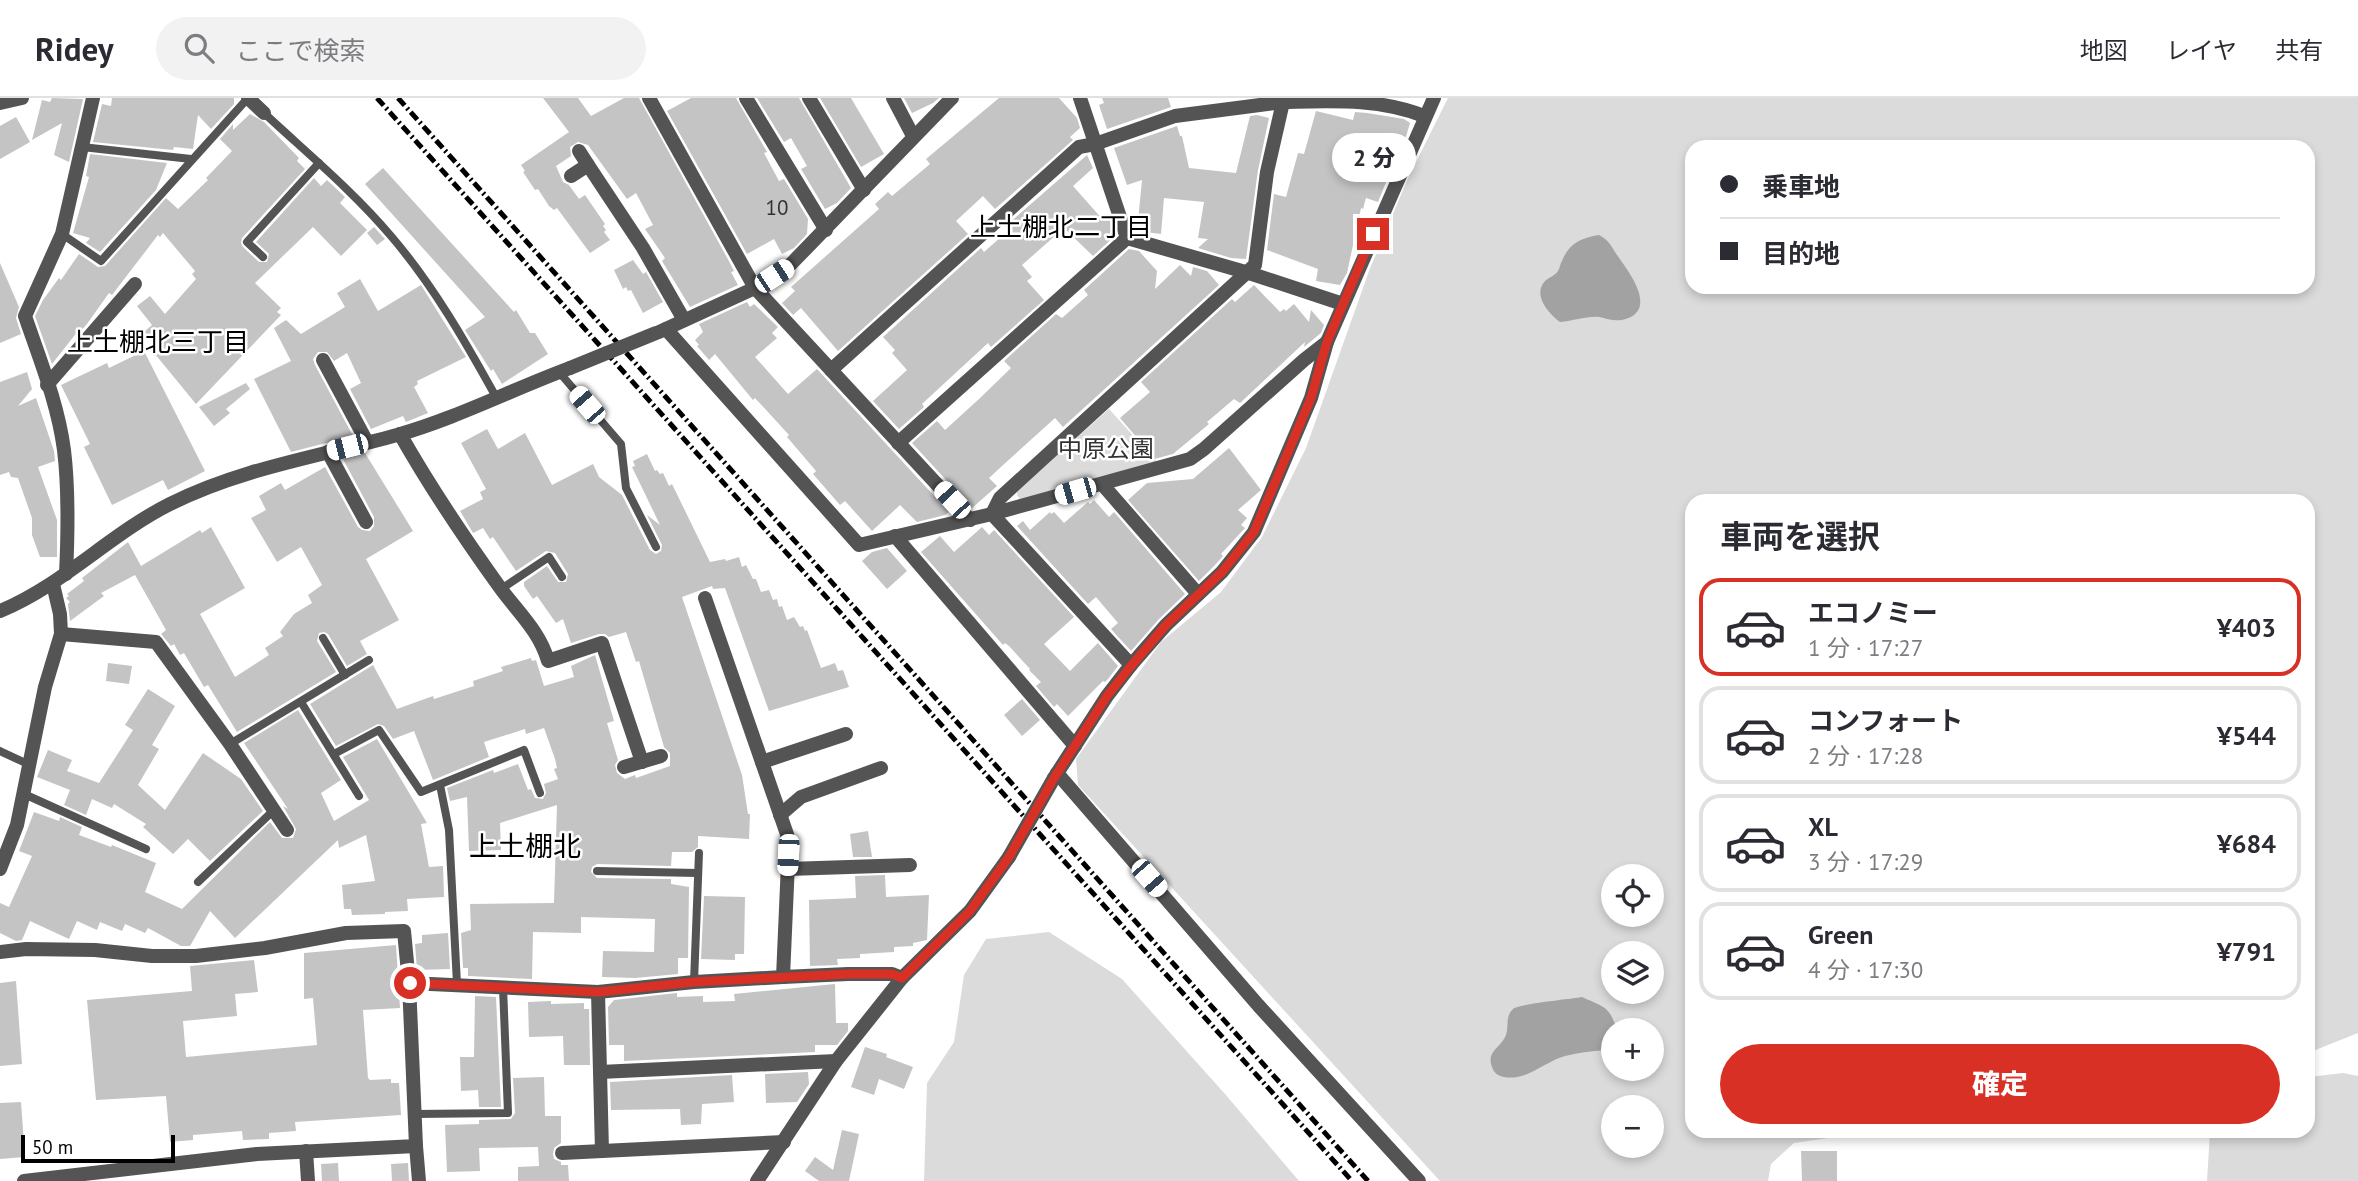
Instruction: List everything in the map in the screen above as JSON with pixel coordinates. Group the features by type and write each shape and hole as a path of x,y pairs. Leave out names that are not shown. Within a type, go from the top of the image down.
{"street":[{"path":"0,103 22,98"},
{"path":"66,574 68,519 64,451 56,411 25,316 62,234 93,98"},
{"path":"248,98 264,113"},
{"path":"649,98 755,288 970,520"},
{"path":"746,98 826,230"},
{"path":"809,98 864,190"},
{"path":"893,98 914,136"},
{"path":"0,611 53,584 123,533 170,504 245,474 400,434 453,416 661,331 755,288 792,264 952,98"},
{"path":"1080,98 1127,238"},
{"path":"757,1181 835,1061 902,978 970,911 1009,857 1107,696 1166,625 1222,572 1254,532 1311,398 1327,342 1434,98"},
{"path":"831,370 1079,147 1175,116 1283,102 1375,102 1424,116"},
{"path":"992,514 1000,498 1255,265 1267,172 1283,102"},
{"path":"579,151 643,247 684,320"},
{"path":"571,176 588,165"},
{"path":"1127,238 1249,273 1343,304"},
{"path":"898,443 1127,238"},
{"path":"47,385 135,284"},
{"path":"661,331 859,545 970,520 1190,459 1327,342"},
{"path":"323,360 367,442"},
{"path":"400,434 453,519 501,589 542,642 548,661 602,643 642,762"},
{"path":"328,452 366,522"},
{"path":"1102,484 1198,594"},
{"path":"992,514 1131,666"},
{"path":"895,536 1075,746"},
{"path":"0,869 17,825 42,700 61,634 60,614 53,584"},
{"path":"705,598 789,840 783,977"},
{"path":"61,634 156,642 230,744 287,830"},
{"path":"762,762 846,734"},
{"path":"624,768 661,756"},
{"path":"780,815 801,797 881,768"},
{"path":"1056,776 1258,1005 1419,1181"},
{"path":"788,869 910,865"},
{"path":"0,952 26,949 94,950 152,956 195,956 265,948 346,933 404,931 410,983 419,1181"},
{"path":"410,983 598,992 694,982 848,974 892,974 902,978"},
{"path":"598,992 602,1151"},
{"path":"600,1072 835,1061"},
{"path":"562,1153 783,1142"},
{"path":"24,1181 257,1154 416,1146"},
{"path":"306,1151 308,1181"}],"lane":[{"path":"62,234 101,261 248,98"},
{"path":"264,113 355,196 391,236 449,313 496,397"},
{"path":"82,146 191,159"},
{"path":"263,257 247,242 319,163"},
{"path":"564,370 621,444 626,488 656,547"},
{"path":"501,589 549,557 562,577"},
{"path":"323,638 345,675"},
{"path":"230,744 369,660"},
{"path":"301,702 359,796"},
{"path":"334,754 379,730 421,793 524,750 540,793"},
{"path":"0,751 30,765"},
{"path":"440,785 449,830 457,984"},
{"path":"24,794 146,849"},
{"path":"198,882 274,810"},
{"path":"694,982 699,853"},
{"path":"597,871 698,873"},
{"path":"415,1114 508,1113 503,987"}],"green space":[{"path":"1448,98 2358,98 2358,1033 2315,1050 2315,494 1685,494 1685,1138 1828,1138 1794,1143 1771,1164 1768,1181 1440,1181 1078,785 1076,759 1161,642 1221,592 1262,537 1306,448 1369,271 1408,178"},
{"name":"中原公園","path":"1109,409 1157,462 1020,499 1017,491"},
{"path":"1049,932 1122,979 1299,1181 924,1181 927,1083 954,1042 964,975 986,939"},
{"path":"2343,1073 2358,1076 2358,1181 2207,1181 2210,1138 2315,1138 2315,1076"}],"shaded area":[{"path":"1599,235 1610,244 1633,279 1638,289 1640,307 1635,314 1622,320 1594,317 1560,322 1544,304 1541,286 1557,273 1572,246 1581,240"},
{"path":"1582,997 1601,1006 1612,1018 1601,1018 1601,1051 1565,1056 1520,1076 1504,1077 1495,1073 1491,1062 1492,1053 1506,1035 1511,1012 1517,1007"}],"building":[{"path":"52,98 83,99 69,162 54,155 62,123 32,140 42,100 50,102"},
{"path":"112,98 234,98 234,104 211,129 198,115 193,149 174,147 173,150 93,142 102,104 111,106"},
{"path":"543,98 578,98 591,116 624,98 639,98 730,263 734,271 731,272 738,285 690,307 662,261 665,258 645,229 653,225 636,193 627,199 588,145 578,142 570,147 571,156 556,166 563,182 569,185 579,199 585,195 605,224 604,232 610,240 590,253 557,208 554,210 549,206 523,172 525,171 521,165 569,132"},
{"path":"691,98 736,98 767,152 764,153 779,181 784,179 808,219 807,234 794,248 782,254 774,239 747,254 667,111"},
{"path":"757,98 799,98 851,188 837,203 825,209 801,169 807,166 791,138 784,142"},
{"path":"820,98 851,98 884,154 861,167"},
{"path":"904,98 939,98 912,113"},
{"path":"999,98 1059,98 1077,118 1080,128 1070,137 1073,140 995,209 983,196 956,221 968,234 838,351 801,308 793,315 782,303 795,291 791,287 879,209 875,204 888,192 892,196 930,164 926,159"},
{"path":"1102,98 1168,98 1171,107 1107,129 1099,105 1104,103"},
{"path":"1316,111 1353,120 1355,112 1367,113 1404,119 1410,123 1378,202 1366,198 1363,209 1361,208 1347,273 1340,285 1316,281 1318,269 1267,250 1274,194 1286,197 1298,153 1304,154"},
{"path":"250,114 264,122 299,158 297,161 305,169 242,238 243,247 259,262 267,262 269,254 256,242 314,178 321,186 327,180 345,197 340,203 367,230 341,256 313,227 255,283 281,308 277,312 281,315 196,404 150,348 155,346 144,332 152,325 137,306 150,296 165,314 196,279 192,274 195,271 163,233 160,237 158,235 112,295 109,293 87,324 79,333 78,331 52,364 35,316 59,278 61,280 79,254 98,267 105,266 166,198 178,209 208,180 206,178 232,151 220,139 233,124 233,130"},
{"path":"1250,116 1269,118 1258,170 1246,259 1231,258 1198,248 1208,239 1198,238 1204,202 1164,198 1161,234 1137,231 1142,180 1127,185 1114,148 1177,126 1189,168 1236,173"},
{"path":"16,117 30,142 0,159 0,126"},
{"path":"90,154 167,163 156,190 100,252 86,243 90,238 73,233 89,177 86,176"},
{"path":"1087,155 1093,168 1073,186 1104,221 1108,217 1116,235 1093,256 1064,228 1022,265 1032,277 1027,281 1044,300 991,347 988,343 899,429 873,401 907,370 892,353 895,350 883,337 981,248 984,252 1011,228 1008,224"},
{"path":"383,168 514,312 516,310 530,333 535,333 548,354 502,384 465,330 485,317 365,184"},
{"path":"374,227 385,239 377,245 367,233"},
{"path":"1129,249 1139,251 1157,271 1155,289 1180,265 1191,276 1193,267 1207,271 1219,285 1063,427 1055,418 989,478 997,486 972,508 912,443 937,421 945,430 1011,368 1004,361 1056,314 1062,318 1088,295 1084,290"},
{"path":"633,260 643,274 646,272 663,302 643,313 631,290 628,291 626,287 623,289 614,270"},
{"path":"0,263 19,307 16,318 21,334 0,343"},
{"path":"360,279 378,311 421,285 466,357 417,381 418,384 414,387 428,413 406,422 403,416 371,429 350,389 361,383 347,353 334,361 327,352 318,352 313,359 315,365 353,436 291,452 254,379 291,361 274,328 286,320 301,334 345,307 337,293"},
{"path":"1254,285 1280,312 1284,309 1286,311 1294,304 1309,322 1311,310 1324,325 1321,333 1304,347 1305,342 1240,403 1234,399 1173,454 1147,461 1145,458 1150,453 1120,418 1150,392 1141,382 1232,299 1235,302"},
{"path":"747,302 750,307 754,304 778,327 772,333 777,338 755,357 788,394 817,369 949,512 917,522 900,505 872,531 845,501 840,505 813,474 816,471 787,437 789,435 755,398 753,400 715,354 709,360 697,346 699,345 695,340 703,332 699,324"},
{"path":"144,351 205,471 168,490 163,480 112,505 84,447 90,444 61,385 107,363 109,368"},
{"path":"27,372 32,389 18,406 36,398 54,451 55,461 38,467 57,520 57,557 40,557 32,535 32,518 18,478 11,477 9,472 0,475 0,382"},
{"path":"246,383 250,389 226,409 230,413 214,426 199,407"},
{"path":"487,429 498,449 525,433 552,485 593,464 599,477 622,495 650,550 656,554 661,551 662,545 647,515 660,525 632,467 635,466 633,461 647,454 655,471 663,473 669,486 672,484 710,562 739,557 742,567 746,565 761,592 769,590 773,600 777,599 787,620 794,617 800,627 803,626 805,631 807,630 821,668 835,663 838,671 843,670 849,687 769,711 725,588 713,589 712,586 682,597 742,775 750,814 749,839 698,836 698,847 692,852 672,852 671,866 597,864 592,867 591,872 597,878 671,879 671,884 689,887 688,958 678,958 678,974 635,978 602,977 603,951 654,952 655,919 581,917 581,933 533,932 532,979 468,976 468,968 463,968 461,933 471,930 470,904 554,903 557,805 500,823 501,850 469,851 467,797 450,801 447,788 493,770 494,773 518,764 528,790 531,789 535,798 543,799 546,793 544,784 558,779 554,769 557,768 555,759 544,728 526,734 525,729 484,742 489,757 433,780 414,731 393,739 384,726 378,724 336,746 310,704 373,665 397,709 433,696 434,699 474,686 473,681 503,671 501,667 531,658 532,661 536,660 544,686 574,677 571,666 595,655 614,721 607,723 618,760 615,765 617,773 625,779 635,775 636,778 670,766 670,753 664,747 639,661 636,662 626,632 609,637 599,634 571,643 563,619 556,623 537,596 533,599 524,586 524,582 547,566 558,582 566,582 568,574 555,553 546,551 516,571 493,537 490,539 483,528 473,533 460,511 483,499 480,492 486,489 461,443"},
{"path":"1229,448 1261,490 1238,510 1247,518 1241,525 1245,528 1199,581 1128,500 1147,483 1193,479"},
{"path":"365,453 413,531 366,559 399,620 360,641 367,654 347,666 328,634 319,633 317,641 336,672 237,732 208,685 204,687 184,653 180,655 174,644 171,646 161,634 166,630 135,575 101,593 104,596 70,621 67,594 84,581 82,578 128,542 141,566 200,530 202,533 211,527 245,588 200,614 235,677 269,655 265,648 283,636 280,632 294,614 312,603 308,595 322,585 301,547 277,562 251,518 266,510 259,496 281,483 285,490 325,467 358,527 370,531 374,526 374,517 343,459"},
{"path":"1094,500 1109,517 1114,512 1185,594 1131,651 1111,629 1118,623 1096,597 1088,604 1017,526 1023,521 1030,530 1050,512 1054,512 1064,523"},
{"path":"982,527 989,535 994,530 1074,617 1044,644 1070,671 1098,643 1118,666 1105,682 1068,716 1057,704 1054,707 1036,686 1041,682 1030,669 1009,646 1005,643 1003,645 921,552 940,536 954,552"},
{"path":"887,548 907,571 887,589 862,561 872,552"},
{"path":"108,663 132,666 129,684 106,681"},
{"path":"148,689 175,706 152,745 159,749 138,785 165,810 203,753 241,779 263,811 210,861 188,839 173,854 143,827 146,824 114,804 112,808 92,799 86,815 64,805 70,790 37,777 48,750 72,760 67,771 99,783 133,730 125,725"},
{"path":"1022,699 1040,720 1022,736 1004,715"},
{"path":"298,710 341,780 321,793 334,821 369,800 343,757 377,739 427,823 421,824 429,867 443,866 444,897 407,899 408,911 385,914 352,915 351,909 344,909 342,885 375,881 366,835 339,848 338,840 235,938 210,911 190,946 181,946 148,928 145,933 125,924 122,931 100,922 97,930 77,921 69,939 30,921 22,940 16,941 0,933 0,903 9,907 32,856 19,851 34,812 59,821 60,817 82,827 79,835 156,863 145,892 182,909 270,822 282,838 293,838 296,829 283,806 288,809 244,743"},
{"path":"868,831 872,857 853,857 850,834"},
{"path":"885,875 886,897 929,895 927,940 913,943 913,946 894,947 894,952 860,954 860,958 837,959 838,965 810,966 809,900 856,898 855,876"},
{"path":"704,896 745,897 744,954 735,954 735,960 701,959"},
{"path":"448,933 450,969 417,970 415,944 422,943 422,935"},
{"path":"396,945 400,1008 363,1010 368,1078 391,1079 391,1083 399,1083 401,1115 295,1122 296,1131 269,1133 269,1139 243,1140 242,1131 193,1135 193,1140 170,1142 166,1096 96,1100 87,1000 192,991 190,966 254,960 258,992 235,994 237,1016 183,1021 186,1057 317,1045 313,998 304,999 304,953"},
{"path":"16,981 22,1064 0,1066 0,983"},
{"path":"835,984 836,1023 848,1023 848,1031 837,1045 815,1045 815,1052 624,1061 624,1045 609,1045 608,1007 614,1000 677,993 677,997 703,996 703,1002 735,1001 734,994"},
{"path":"475,996 496,997 501,1107 479,1107 478,1090 461,1091 460,1057 474,1057"},
{"path":"551,1001 551,1004 584,1003 584,1009 589,1009 590,1065 564,1065 563,1036 529,1037 528,1002"},
{"path":"865,1047 913,1067 904,1089 879,1079 874,1095 851,1087"},
{"path":"808,1072 809,1084 797,1102 766,1103 765,1074"},
{"path":"732,1075 734,1102 702,1104 701,1124 681,1125 680,1109 611,1110 610,1082"},
{"path":"544,1077 545,1116 561,1116 561,1143 554,1148 554,1159 561,1162 561,1165 568,1165 569,1181 518,1181 518,1167 539,1166 538,1147 479,1148 480,1171 447,1172 445,1125 511,1119 515,1113 513,1078"},
{"path":"21,1102 25,1157 0,1159 0,1103"},
{"path":"842,1130 859,1134 849,1181 819,1181 805,1171 815,1157 833,1170"},
{"path":"1801,1151 1837,1151 1837,1181 1802,1181"},
{"path":"338,1163 339,1181 322,1181 321,1164"},
{"path":"408,1163 409,1181 392,1181 391,1164"}],"railway":[{"path":"377,98 1352,1181"},
{"path":"398,98 1368,1181"}],"district":[{"name":"上土棚北二丁目","path":"1061,226"},
{"name":"上土棚北三丁目","path":"158,341"},
{"name":"上土棚北","path":"525,845"}],"route":[{"path":"410,983 598,992 694,982 848,974 892,974 902,978 970,911 1009,857 1054,778 1107,696 1166,625 1222,572 1254,532 1311,398 1327,342 1373,234"}]}
